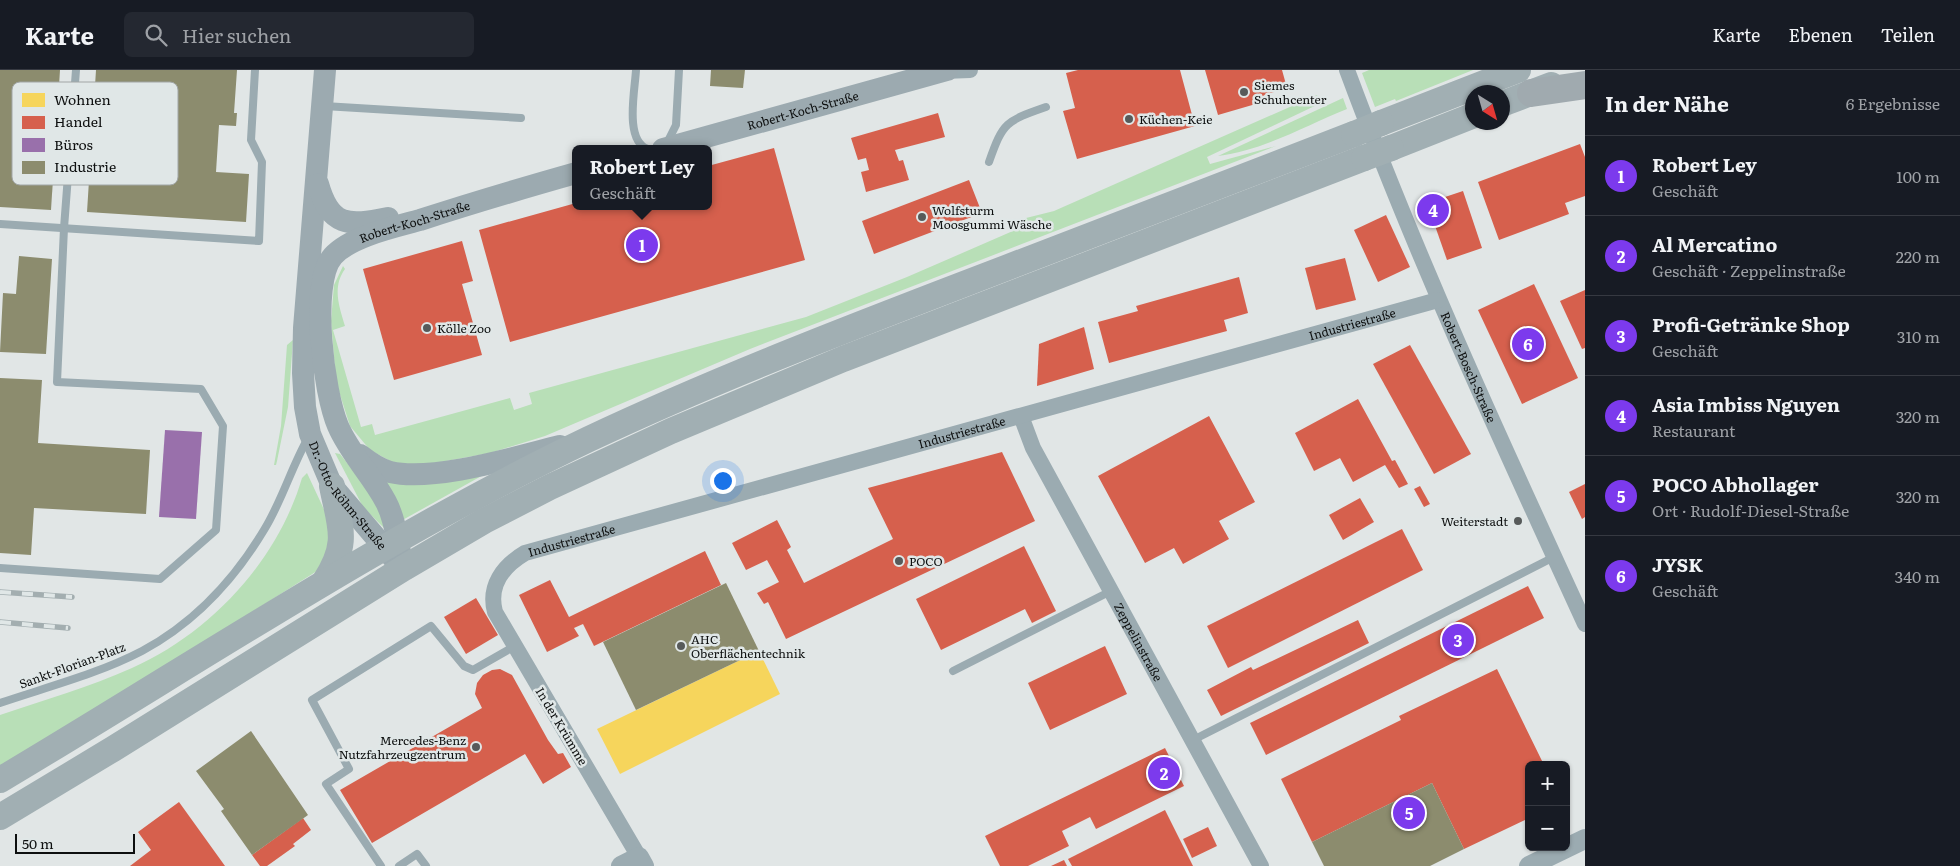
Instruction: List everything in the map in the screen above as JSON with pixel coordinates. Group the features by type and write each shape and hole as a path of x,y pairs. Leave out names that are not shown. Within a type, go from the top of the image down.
{"highway":[{"path":"1521,76 1585,85"}],"main road":[{"name":"Dr.-Otto-Röhm-Straße","path":"325,70 317,183 308,264 303,357 304,400 310,434 332,486 390,543 404,568"},
{"name":"Robert-Koch-Straße","path":"676,145 945,71"},
{"path":"0,780 390,543 588,440 695,390 832,335 1381,123 1521,76 1585,73"},
{"path":"1510,92 1521,76"},
{"path":"0,817 404,568 484,521 550,487 733,404 889,341 1465,119"},
{"name":"Robert-Koch-Straße","path":"342,249 373,234 572,174"},
{"path":"317,183 322,201 331,214 339,220 352,223 367,222 485,199"},
{"name":"Dr.-Otto-Röhm-Straße","path":"342,249 331,258 326,273 321,340 325,380 330,402 345,441 386,503 390,543"},
{"path":"345,441 375,466 389,472 409,474 478,466 588,440"},
{"path":"325,581 336,565 342,546 342,533 332,486"}],"street":[{"name":"Robert-Koch-Straße","path":"945,71 970,70"},
{"name":"Robert-Bosch-Straße","path":"1347,70 1385,172 1438,300 1554,557 1582,608 1585,624"},
{"name":"Industriestraße","path":"496,583 508,564 525,553 1438,300"},
{"name":"Zeppelinstraße","path":"1021,416 1033,448 1261,866"},
{"name":"In der Krümme","path":"496,583 493,593 494,606 499,620 642,861"},
{"path":"1529,866 1585,839"},
{"path":"621,866 642,861"}],"lane":[{"path":"0,224 258,240 262,162 251,140 255,70"},
{"path":"636,70 634,132 641,145"},
{"path":"664,145 671,137 676,125 679,70"},
{"path":"322,106 521,118"},
{"path":"989,162 998,135 1009,121 1046,107"},
{"path":"0,568 160,579 216,530 223,426 201,389 57,382 67,185"},
{"name":"Sankt-Florian-Platz","path":"0,703 128,658 160,640 195,615 227,583 254,547 273,515 293,466 310,434"},
{"path":"1193,740 1554,557"},
{"path":"953,671 1111,591"},
{"path":"381,866 326,784 349,769 312,700 431,626 464,666 473,670 515,646"},
{"path":"399,866 417,854 426,866"}],"green space":[{"path":"1369,70 1473,70 1396,101 1395,99 1375,107 1362,73"},
{"path":"1317,95 1321,103 1207,157 1210,164 1276,146 750,349 545,436 490,453 424,465 396,464 370,450 350,426 336,382 331,321 334,285 343,266 345,269 339,283 338,297 345,326 333,330 361,427 372,424 375,435 510,398 514,410 532,404 529,393 806,317 907,277 1020,228 1026,218 1054,211"},
{"path":"1343,98 1347,109 1268,143 1251,149 1218,156"},
{"path":"293,340 288,407 277,461 276,465 274,465 281,426 287,345"},
{"path":"335,453 340,454 378,502 384,528 363,507"},
{"path":"494,469 399,522 372,470"},
{"path":"307,473 328,518 330,545 317,571 106,704 0,766 0,715 132,668 161,653 189,635 214,614 238,591 258,565 276,537 291,508 302,478"}],"building: Wohnen":[{"path":"759,651 780,694 620,774 597,729"}],"building: Handel":[{"name":"Küchen-Keie","path":"1078,70 1180,70 1195,126 1077,159 1063,111 1075,108 1066,73"},
{"name":"Siemes Schuhcenter","path":"1205,70 1282,70 1287,88 1264,95 1266,101 1218,115"},
{"path":"938,113 945,137 895,150 899,161 903,160 909,180 866,192 861,172 869,170 866,158 858,160 851,138"},
{"path":"1580,144 1585,157 1585,196 1565,203 1569,214 1499,240 1478,182"},
{"path":"774,148 805,260 510,342 479,230 572,204 572,210 712,210 712,165"},
{"name":"Wolfsturm Moosgummi Wäsche","path":"969,180 982,213 874,254 862,221"},
{"path":"1463,191 1482,248 1447,260 1427,203"},
{"path":"1386,215 1410,267 1378,282 1354,230"},
{"name":"Kölle Zoo","path":"462,241 473,281 462,284 482,355 394,380 363,269"},
{"path":"1345,258 1356,300 1316,310 1305,268"},
{"path":"1239,277 1248,313 1224,320 1227,331 1109,363 1098,322 1138,311 1136,306"},
{"path":"1534,284 1578,378 1522,404 1478,310"},
{"path":"1585,290 1585,348 1582,349 1560,301"},
{"path":"1084,327 1094,369 1037,386 1039,344"},
{"path":"1410,345 1471,454 1434,474 1373,364"},
{"path":"1358,399 1392,461 1395,460 1408,484 1399,488 1385,465 1353,482 1340,458 1314,471 1295,433"},
{"path":"1209,416 1255,502 1219,521 1229,539 1183,564 1174,548 1145,563 1098,476"},
{"name":"POCO","path":"1002,452 1035,521 786,639 768,602 764,604 757,593 779,582 767,560 746,570 732,543 777,520 791,547 787,550 804,583 893,539 868,488"},
{"path":"1585,484 1585,517 1582,519 1569,492"},
{"path":"1420,486 1430,504 1424,507 1414,489"},
{"path":"1360,498 1374,522 1343,540 1329,515"},
{"path":"1402,529 1423,570 1228,668 1207,626"},
{"path":"1024,546 1056,611 1032,623 1025,609 941,650 916,599"},
{"path":"705,551 721,585 594,646 583,624 574,628 579,636 547,652 519,595 550,580 569,617"},
{"path":"1528,586 1544,618 1266,755 1250,723"},
{"path":"476,598 498,635 466,654 444,617"},
{"path":"1358,620 1369,643 1221,716 1207,690 1251,667 1253,670"},
{"path":"1105,646 1127,694 1050,730 1028,683"},
{"name":"Mercedes-Benz Nutzfahrzeugzentrum","path":"500,669 512,675 548,740 558,754 563,753 571,767 543,784 525,754 372,843 340,790 482,708 475,694 477,683 483,675 492,670"},
{"path":"1497,669 1542,761 1525,761 1525,820 1464,849 1432,783 1312,842 1281,779 1401,720 1399,716"},
{"path":"1165,748 1184,786 1096,829 1090,817 1062,831 1069,846 1028,866 1000,866 985,836"},
{"path":"179,802 225,866 130,866 151,850 138,832"},
{"path":"1165,810 1193,866 1072,866 1068,859"},
{"path":"303,818 311,830 293,844 295,846 267,866 260,866 252,855"},
{"path":"1208,827 1217,846 1192,858 1183,839"},
{"path":"1064,860 1067,866 1051,866"}],"building: Büros":[{"path":"165,430 202,432 196,519 159,517"}],"building: Industrie":[{"path":"0,70 60,70 59,82 12,82 12,185 53,185 51,210 0,207"},
{"path":"96,70 237,70 234,113 237,113 236,126 219,125 216,172 249,174 246,222 87,212 89,185 178,185 178,82 95,82"},
{"path":"711,70 745,70 743,88 710,86"},
{"path":"19,256 52,259 46,354 0,352 3,293 16,294"},
{"path":"0,378 42,380 38,443 150,450 146,514 34,508 31,555 0,553"},
{"name":"AHC Oberflächentechnik","path":"726,583 759,651 636,710 603,642"},
{"path":"251,731 308,815 252,855 221,811 224,809 196,771"},
{"path":"1432,783 1464,849 1430,866 1324,866 1312,842"}],"railway":[{"path":"0,592 72,597"},
{"path":"0,622 68,628"}],"place":[{"name":"Siemes Schuhcenter","path":"1244,92"},
{"name":"Küchen-Keie","path":"1129,119"},
{"name":"Asia Imbiss Nguyen","path":"1433,210"},
{"name":"Wolfsturm Moosgummi Wäsche","path":"922,217"},
{"name":"Robert Ley","path":"642,245"},
{"name":"Kölle Zoo","path":"427,328"},
{"name":"JYSK","path":"1528,344"},
{"name":"Weiterstadt","path":"1518,521"},
{"name":"POCO","path":"899,561"},
{"name":"Profi-Getränke Shop","path":"1458,640"},
{"name":"AHC Oberflächentechnik","path":"681,646"},
{"name":"Mercedes-Benz Nutzfahrzeugzentrum","path":"476,747"},
{"name":"Al Mercatino","path":"1164,773"},
{"name":"POCO Abhollager","path":"1409,813"}]}
